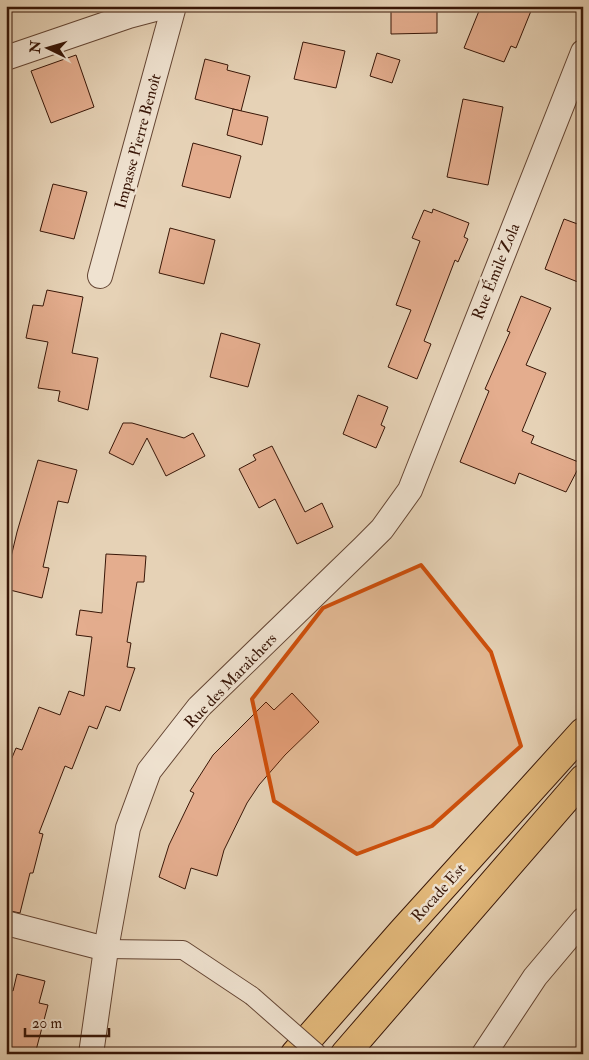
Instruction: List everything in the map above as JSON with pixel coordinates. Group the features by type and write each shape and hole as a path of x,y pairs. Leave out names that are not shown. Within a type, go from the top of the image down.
{"highway":[{"name":"Rocade Est","path":"296,1054 402,932 583,732"},
{"name":"Rocade Est","path":"345,1054 583,779"}],"street":[{"path":"6,58 129,16 167,6"},
{"name":"Impasse Pierre Benoît","path":"100,276 174,6"},
{"name":"Rue Émile Zola","path":"410,490 583,52"},
{"name":"Rue des Maraîchers","path":"91,1054 106,949 128,828 149,771 199,707 382,529 410,490"},
{"path":"484,1054 535,977 583,920"},
{"path":"6,923 106,949 183,950 252,996 318,1054"}],"highlighted area":[{"path":"421,565 491,652 521,746 432,826 357,854 274,801 252,699 323,608"}],"building":[{"path":"391,6 437,6 437,33 391,34"},
{"path":"481,6 533,6 516,48 511,46 504,62 464,48"},
{"path":"303,42 345,51 336,88 294,79"},
{"path":"377,53 400,60 392,83 370,76"},
{"path":"76,55 94,107 51,123 31,71"},
{"path":"205,59 228,65 227,70 250,76 241,111 195,99"},
{"path":"463,99 503,107 488,185 447,177"},
{"path":"233,109 268,117 262,145 227,135"},
{"path":"193,143 241,156 230,198 182,186"},
{"path":"53,184 87,192 74,239 40,231"},
{"path":"433,209 469,223 464,237 468,239 458,262 455,260 424,341 431,344 417,379 388,367 411,310 396,305 420,241 412,238 424,210 432,213"},
{"path":"564,219 583,226 583,284 545,269"},
{"path":"170,228 215,240 204,284 159,273"},
{"path":"47,290 83,297 72,353 98,358 88,410 58,401 60,391 38,388 48,342 26,338 33,305 43,306"},
{"path":"521,296 551,308 526,365 546,373 522,431 534,436 531,443 581,463 566,492 519,473 515,484 460,462 489,391 485,389 510,332 507,331"},
{"path":"221,333 260,344 248,387 210,377"},
{"path":"358,395 388,407 381,425 385,427 376,448 343,434"},
{"path":"123,423 132,423 184,438 193,433 205,456 166,476 147,438 133,465 109,453"},
{"path":"272,446 305,512 322,503 333,527 297,544 275,499 259,508 239,469 256,460 253,455"},
{"path":"38,460 77,470 68,503 58,501 43,567 49,568 42,598 6,589 6,578 17,532"},
{"path":"106,554 146,556 144,582 137,582 127,642 131,643 127,667 135,668 120,711 106,706 97,729 89,726 72,769 65,766 39,833 43,834 33,873 30,873 20,913 6,910 6,772 16,748 22,750 39,707 60,715 69,691 84,696 92,637 76,635 80,610 102,613"},
{"path":"292,693 319,722 285,755 259,785 247,803 224,850 217,876 191,868 185,889 159,877 169,845 194,793 190,791 213,755 266,702 274,710"},
{"path":"17,974 45,981 39,1003 48,1005 35,1054 6,1054 6,989 13,991"}]}
